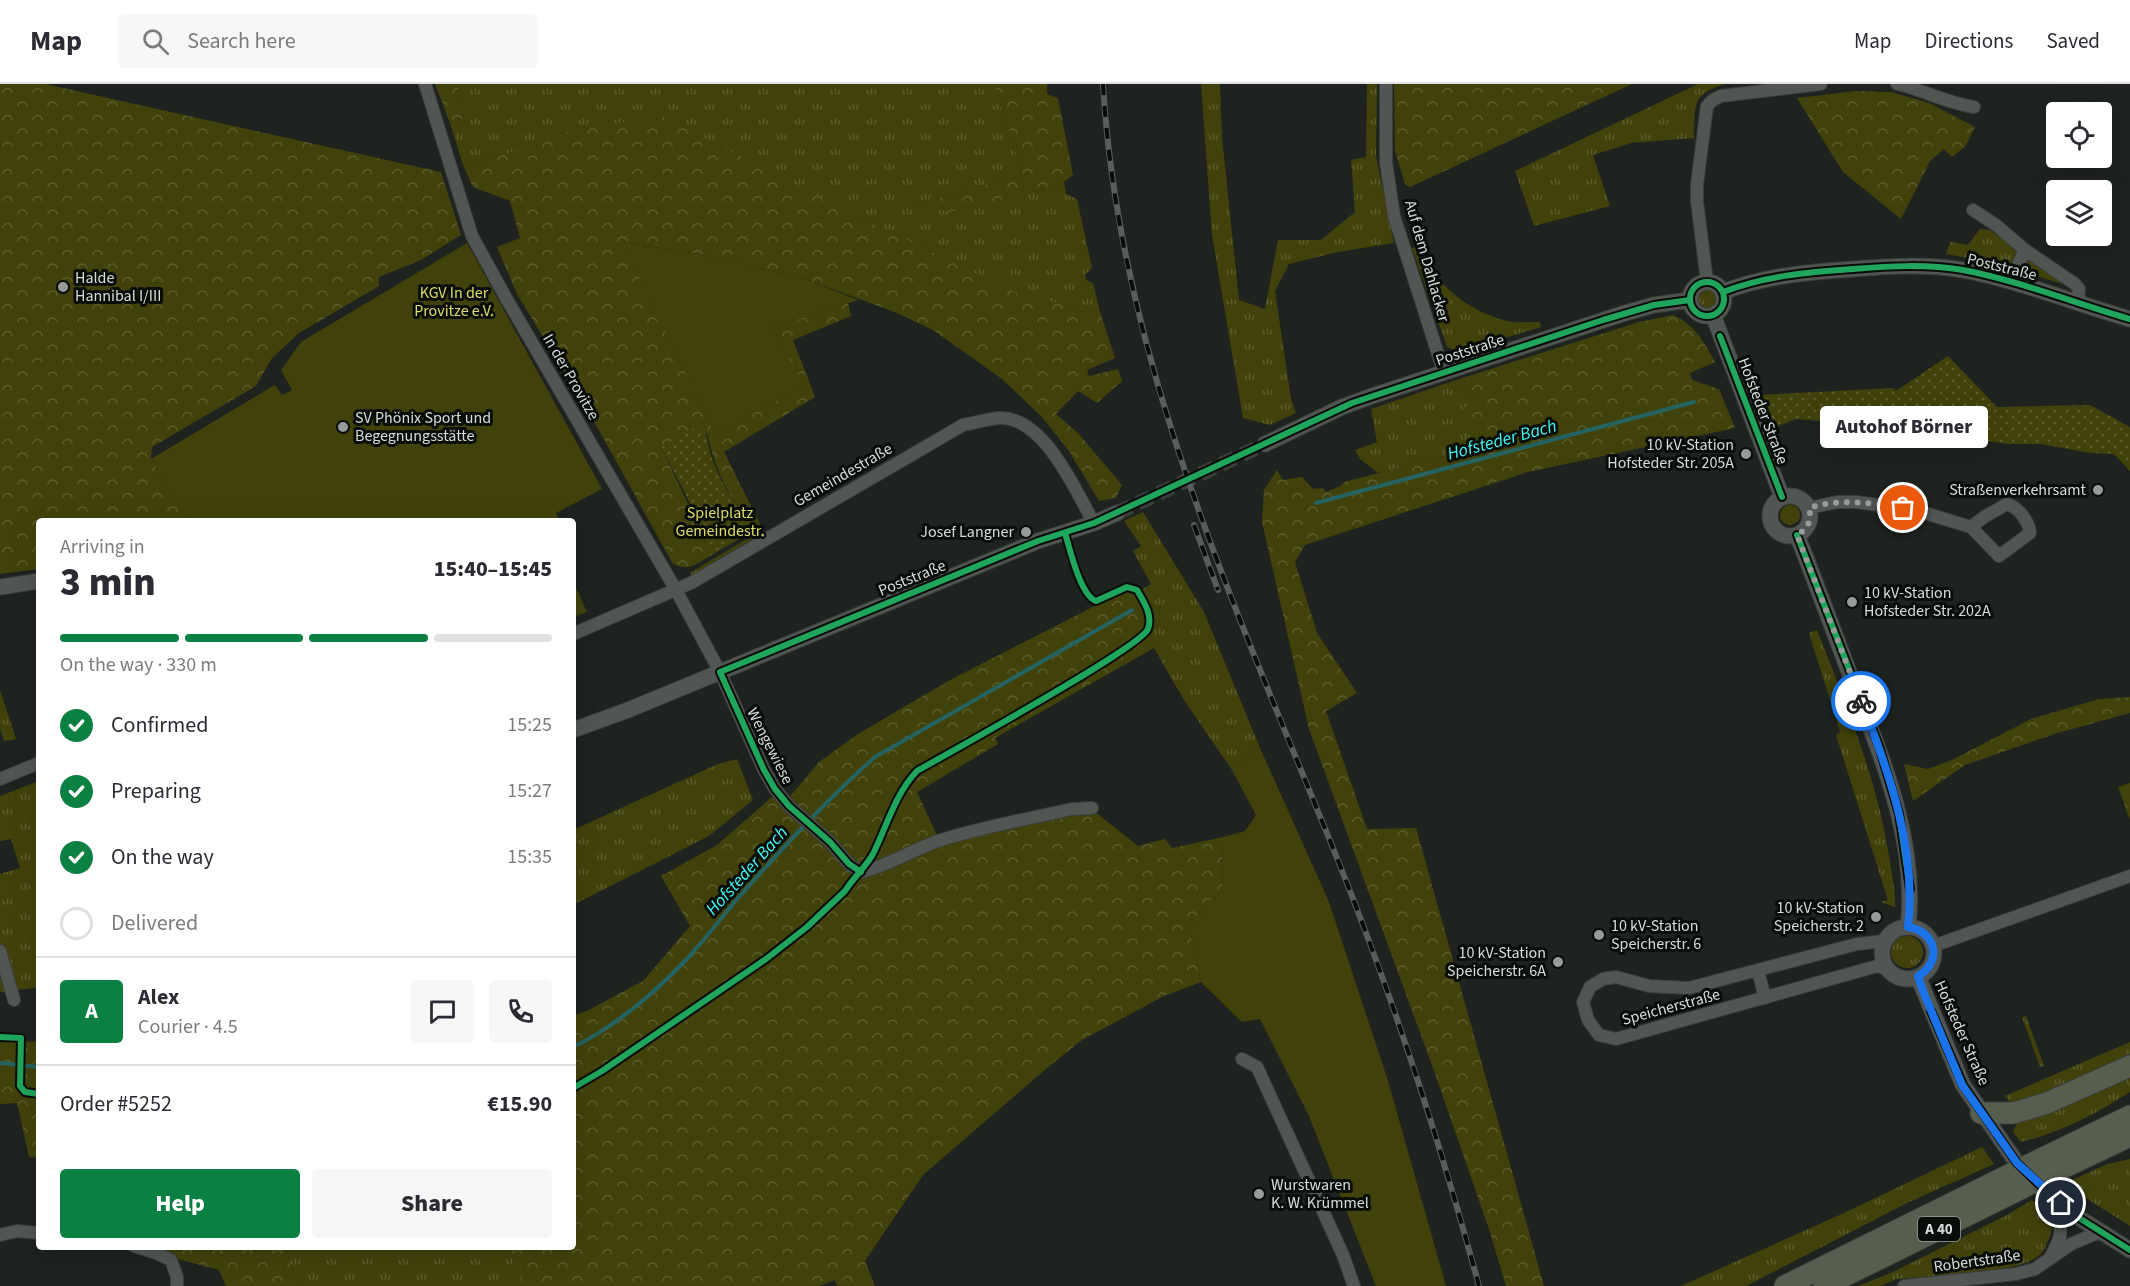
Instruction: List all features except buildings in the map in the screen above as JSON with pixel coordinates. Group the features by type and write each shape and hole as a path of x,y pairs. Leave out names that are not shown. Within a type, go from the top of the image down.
{"highway":[{"path":"1981,1113 2014,1113 2025,1110 2130,1066"},
{"path":"2051,1161 2130,1106"},
{"name":"A 40","path":"1824,1286 2130,1116"},
{"name":"A 40","path":"2051,1161 2130,1136"},
{"path":"2051,1161 2080,1169 2130,1151"},
{"name":"A 40","path":"1785,1286 2005,1186"}],"street":[{"name":"In der Provitze","path":"425,84 472,236 676,590 720,672"},
{"name":"Auf dem Dahlacker","path":"1386,84 1386,162 1394,216 1444,373"},
{"path":"1707,282 1697,193 1707,106 1722,96 1821,84"},
{"path":"1897,84 1921,90 1951,103 1974,106"},
{"name":"Poststraße","path":"1973,210 1996,225 2025,250 2075,284 2079,289 2078,303"},
{"name":"Poststraße","path":"2010,282 2025,250"},
{"name":"Poststraße","path":"1723,292 1740,285 1781,276 1886,267 1931,267 1962,270 2010,282 2130,319"},
{"path":"1707,282 1717,285 1723,292 1723,306 1713,315 1706,316 1697,312 1690,300 1697,285 1707,282"},
{"name":"Poststraße","path":"1265,444 1352,403 1625,313 1654,305 1690,300"},
{"name":"Hofsteder Straße","path":"1713,315 1782,497"},
{"name":"Gemeindestraße","path":"576,633 676,590 963,425 1000,418 1015,421 1031,429 1045,441 1094,523"},
{"path":"1797,496 1809,508 1809,524 1797,535 1785,536 1772,525 1770,511 1776,501 1782,497 1797,496"},
{"path":"1809,508 1837,502 1884,505 1915,510 1971,527 1999,556 2030,533 2029,524 2013,506 2007,504 1971,527"},
{"name":"Poststraße","path":"576,729 620,713 1038,541 1117,513"},
{"path":"1797,535 1879,746 1899,814 1911,900 1908,927"},
{"path":"0,587 36,581"},
{"name":"Wengewiese","path":"720,672 764,770 775,789 796,812 830,842 849,864 861,872 874,869 916,849 956,835 1072,809 1092,808"},
{"path":"0,778 36,765"},
{"path":"1888,970 1882,958 1884,941 1893,931 1908,927 1923,932 1933,946 2130,876"},
{"name":"Speicherstraße","path":"1884,941 1857,944 1689,988 1649,986 1616,976 1603,978 1590,987 1585,995 1584,1009 1588,1020 1599,1035 1617,1039 1870,968 1878,966 1888,970"},
{"name":"Hofsteder Straße","path":"1888,970 1902,978 1918,976 1929,967 1934,953 1933,946"},
{"path":"0,951 14,1000"},
{"path":"1758,971 1765,998"},
{"name":"Hofsteder Straße","path":"1918,976 1962,1085 2017,1163 2061,1203 2100,1232 2130,1250"},
{"path":"1242,1059 1257,1067 1343,1255 1354,1286"},
{"path":"2050,1258 2060,1237 2061,1203"},
{"path":"0,1235 17,1231 36,1233"},
{"name":"Robertstraße","path":"1904,1286 2016,1274 2035,1269 2071,1244 2100,1232"},
{"path":"149,1250 171,1260 175,1268 177,1286"}],"green space":[{"path":"0,84 45,84 441,172 461,235 421,260 379,277 379,286 299,333 272,358 256,386 152,447 151,459 186,518 36,518 36,569 0,574"},
{"path":"435,84 457,84 464,118 450,123"},
{"path":"457,84 994,84 1023,175 918,204 1029,193 1064,182 1066,194 1077,199 1092,268 1085,275 1086,280 1093,283 1100,312 1019,295 857,216 500,156 463,165 450,123 464,118"},
{"path":"994,84 1050,84 1047,85 1047,94 1058,98 1073,175 1064,182 1029,193 950,212 917,204 1023,175"},
{"path":"1201,84 1220,84 1222,137 1239,300 1265,309 1278,240 1321,240 1355,212 1351,160 1366,157 1367,84 1377,84 1376,156 1394,243 1338,252 1289,264 1275,291 1291,399 1296,413 1270,425 1243,418 1212,235"},
{"path":"1394,84 1632,84 1410,187 1405,184 1395,151"},
{"path":"1698,84 1725,84 1706,92 1697,103 1694,138 1631,143 1593,155 1610,206 1534,226 1515,171"},
{"path":"1856,91 1891,92 1929,103 1975,127 1965,147 1952,157 1944,149 1930,161 1901,219 1843,172 1797,98"},
{"path":"662,116 857,216 1019,294 1100,312 1115,358 1087,370 1089,376 1118,369 1122,381 1097,403 1078,391 1056,414 1078,433 1122,485 1116,498 1099,501 1069,451 1042,417 1002,379 933,330 897,313 808,280 711,256 623,242 715,434 771,328 848,303 851,316 793,340 815,397 724,452 757,518 752,521 729,492 713,457 707,433 661,447 707,544 710,556 688,567 673,564 591,416 517,294 497,247 520,238 510,201 473,187 463,165 500,156 573,130"},
{"path":"1980,229 1990,230 2066,285 1989,262 1946,254 1950,242 1968,245"},
{"path":"622,242 711,256 808,280 858,300 772,328 805,386 715,434"},
{"name":"SV Phönix Sport und Begegnungsstätte","path":"467,243 602,489 556,513 558,518 186,518 151,459 275,385 282,395 292,390 281,370 301,342"},
{"path":"1415,247 1433,273 1465,303 1507,321 1540,322 1541,327 1459,352 1447,347 1412,248"},
{"path":"1708,290 1716,293 1719,301 1716,309 1708,312 1700,309 1697,301 1700,293"},
{"path":"1673,315 1693,329 1715,362 1690,373 1692,380 1719,389 1735,428 1528,472 1305,545 1295,562 1317,633 1357,693 1326,711 1367,829 1416,828 1544,1286 1506,1286 1489,1229 1433,1068 1309,729 1262,522 1264,490 1277,470 1283,480 1302,477 1313,489 1323,488 1326,492 1341,486 1344,482 1509,439 1473,428 1464,409 1474,395 1462,390 1453,381 1639,322"},
{"path":"1948,356 1997,407 2090,405 2130,427 2130,471 2114,454 2091,453 2041,444 2008,444 1897,427 1796,419 1773,428 1760,395 1893,388 1896,391"},
{"path":"1453,381 1462,390 1474,395 1511,439 1378,473 1360,459 1355,450 1377,442 1371,409"},
{"name":"Spielplatz Gemeindestr.","path":"702,424 713,461 724,485 745,515 751,521 757,518 761,526 710,556 695,514 661,447"},
{"path":"1790,505 1797,508 1800,515 1797,522 1790,525 1783,522 1780,515 1783,508"},
{"path":"1143,512 1204,612 1260,748 1232,770 1184,700 1154,648 1140,591 1151,584 1133,551 1141,546 1124,521"},
{"path":"760,531 764,532 692,575 690,573"},
{"path":"576,588 587,612 576,616"},
{"path":"1140,591 1154,648 995,738 998,744 917,792 941,844 1094,811 1138,846 1165,839 1172,848 1223,837 1222,890 1189,924 1201,982 1164,996 1082,1040 923,1175 865,1261 875,1286 837,1286 835,1280 819,1286 523,1286 509,1250 576,1250 576,1015 643,981 690,926 661,876 717,845 773,796 782,806 819,762 858,734 950,680 1120,593"},
{"path":"1817,630 1870,773 1885,832 1895,907 1881,902 1888,900 1836,735 1840,732 1809,633"},
{"path":"0,690 16,739 4,741 0,728"},
{"path":"2130,697 2130,713 2054,734 1965,765 1913,801 1904,764 1928,769 1952,760 2031,719 2099,699"},
{"path":"1260,748 1329,902 1388,1081 1446,1286 1376,1286 1309,1116 1260,1019 1242,1022 1201,982 1189,924 1222,890 1223,837 1245,831 1256,815 1232,770"},
{"path":"737,759 753,800 709,836 576,903 576,829 718,764"},
{"path":"36,782 36,991 35,988 0,992 0,874 20,868 11,839 0,841 0,796"},
{"path":"2130,783 2130,820 2118,787"},
{"path":"1907,936 1919,940 1923,952 1919,964 1907,968 1895,964 1891,952 1895,940"},
{"path":"2026,1016 2044,1066 2040,1067 2022,1017"},
{"path":"0,1040 36,1042 36,1158 29,1157 17,1103 0,1104"},
{"path":"2130,1042 2130,1054 2025,1103 2012,1104 2005,1096"},
{"path":"2130,1074 2130,1092 2078,1122 2021,1142 2013,1132 2017,1123"},
{"path":"1982,1147 1994,1164 1907,1203 1746,1286 1681,1286 1844,1213"},
{"path":"2130,1159 2130,1226 2064,1184 2107,1164"},
{"path":"2032,1200 2048,1216 2052,1226 2046,1246 2037,1257 2026,1263 1991,1271 1896,1279 1880,1286 1858,1286 1893,1272"},
{"path":"162,1250 286,1250 299,1286 226,1286 219,1270 178,1259"},
{"path":"286,1250 509,1250 523,1286 299,1286"}],"waterway":[{"name":"Hofsteder Bach","path":"1316,503 1694,402"},
{"name":"Hofsteder Bach","path":"576,1046 618,1020 673,973 788,843 839,790 875,757 1132,610"},
{"name":"Hofsteder Bach","path":"0,1063 36,1067"}],"tunnel":[{"path":"1117,513 1265,444"}],"railway":[{"path":"1103,84 1114,186 1132,285 1157,383 1188,480 1223,575 1337,858 1396,1017 1432,1124 1479,1286"},
{"path":"1194,525 1218,590"}],"cycle path":[{"path":"1723,292 1770,278 1803,273 1880,267 1936,267 1963,270 2005,280 2130,319"},
{"path":"1707,282 1719,287 1724,299 1719,311 1707,316 1695,311 1690,299 1695,287 1707,282"},
{"path":"861,872 849,864 830,842 789,806 775,789 764,770 720,672 1038,541 1094,523 1352,403 1603,320 1654,305 1690,300"},
{"path":"1720,336 1782,497"},
{"path":"576,1086 602,1071 766,959 807,927 845,891 870,859 897,800 917,771 1080,678 1137,640 1148,629 1149,614 1137,590 1127,587 1096,601 1090,597 1076,571 1065,533"},
{"path":"1797,535 1879,746 1899,814 1910,889"},
{"path":"1931,1011 1963,1085 2017,1163 2076,1216 2130,1250"},
{"path":"0,1037 21,1038 20,1086 25,1092 36,1094"}],"way so far":[{"path":"1861,701 1797,535 1809,524 1809,508 1823,504 1856,502 1903,508"}],"place":[{"name":"Halde Hannibal I/III","path":"63,287"},
{"name":"SV Phönix Sport und Begegnungsstätte","path":"343,427"},
{"name":"10 kV-Station Hofsteder Str. 205A","path":"1746,454"},
{"name":"Straßenverkehrsamt","path":"2098,490"},
{"name":"Autohof Börner","path":"1903,508"},
{"name":"Josef Langner","path":"1026,532"},
{"name":"10 kV-Station Hofsteder Str. 202A","path":"1852,602"},
{"name":"10 kV-Station Speicherstr. 2","path":"1876,917"},
{"name":"10 kV-Station Speicherstr. 6","path":"1599,935"},
{"name":"10 kV-Station Speicherstr. 6A","path":"1558,962"},
{"name":"Wurstwaren K. W. Krümmel","path":"1259,1194"}],"route":[{"path":"1861,701 1879,746 1899,814 1911,900 1908,927 1923,932 1933,946 1933,960 1924,973 1918,976 1923,991 1962,1085 2017,1163 2061,1203"}],"park label":[{"name":"KGV In der Provitze e.V.","path":"454,302"}]}
